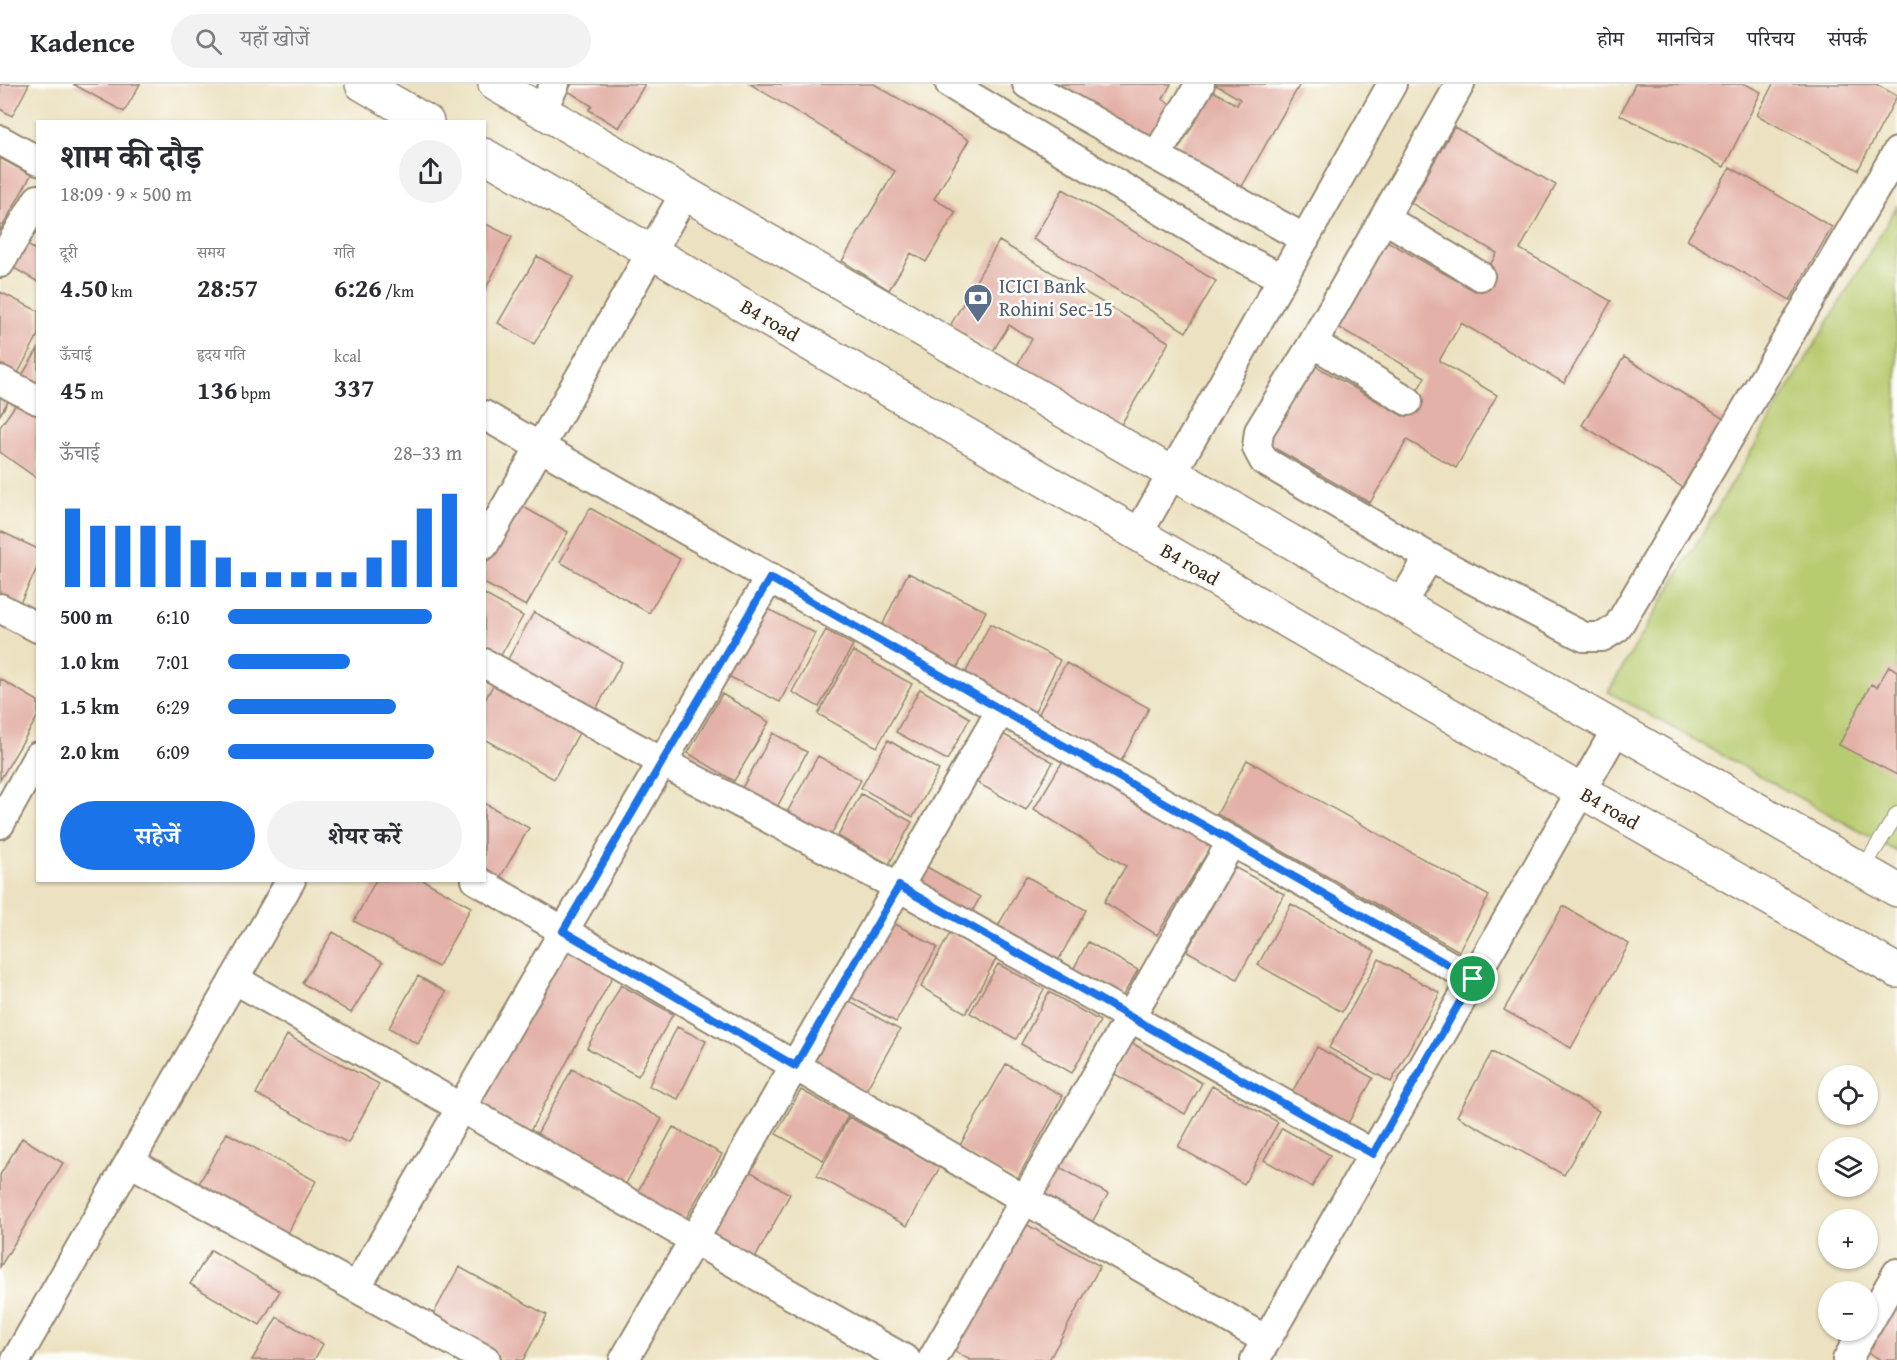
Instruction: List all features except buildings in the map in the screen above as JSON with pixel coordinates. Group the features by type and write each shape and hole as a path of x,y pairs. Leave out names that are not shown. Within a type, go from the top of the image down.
{"street":[{"path":"362,84 424,120"},
{"path":"495,84 548,97 685,193 1897,890"},
{"path":"950,84 1236,255 1282,278"},
{"path":"1027,84 1305,239"},
{"path":"1156,156 1200,84"},
{"path":"1138,534 1392,84"},
{"path":"1460,84 1313,343 1259,431 1257,448 1264,460 1429,557 1584,637 1602,637 1617,628 1897,152"},
{"path":"0,140 36,160"},
{"name":"B4 road","path":"486,156 1581,791 1897,971"},
{"path":"486,541 685,193"},
{"path":"0,263 36,202"},
{"path":"1384,218 1480,276"},
{"path":"1313,343 1408,401"},
{"path":"0,380 36,399"},
{"path":"486,415 1473,979"},
{"path":"1400,606 1429,557"},
{"path":"356,1288 770,578"},
{"path":"0,608 36,627"},
{"path":"486,664 662,762 899,886 1373,1154"},
{"path":"624,1360 1001,710"},
{"path":"479,882 1025,1199 1260,1350 1616,730"},
{"path":"0,824 36,760"},
{"path":"932,1360 1232,841"},
{"path":"16,1360 290,882"},
{"path":"234,980 906,1360"},
{"path":"130,1162 486,1360"},
{"path":"1878,1306 1897,1273"},
{"path":"1847,1360 1858,1341"}],"lane":[{"path":"1862,870 1897,814"}],"green space":[{"path":"1897,206 1897,852 1608,692"}],"place":[{"name":"ICICI Bank Rohini Sec-15","path":"978,324"}],"route":[{"path":"770,578 1473,979 1373,1154 899,886 795,1066 563,931 770,578"}]}
